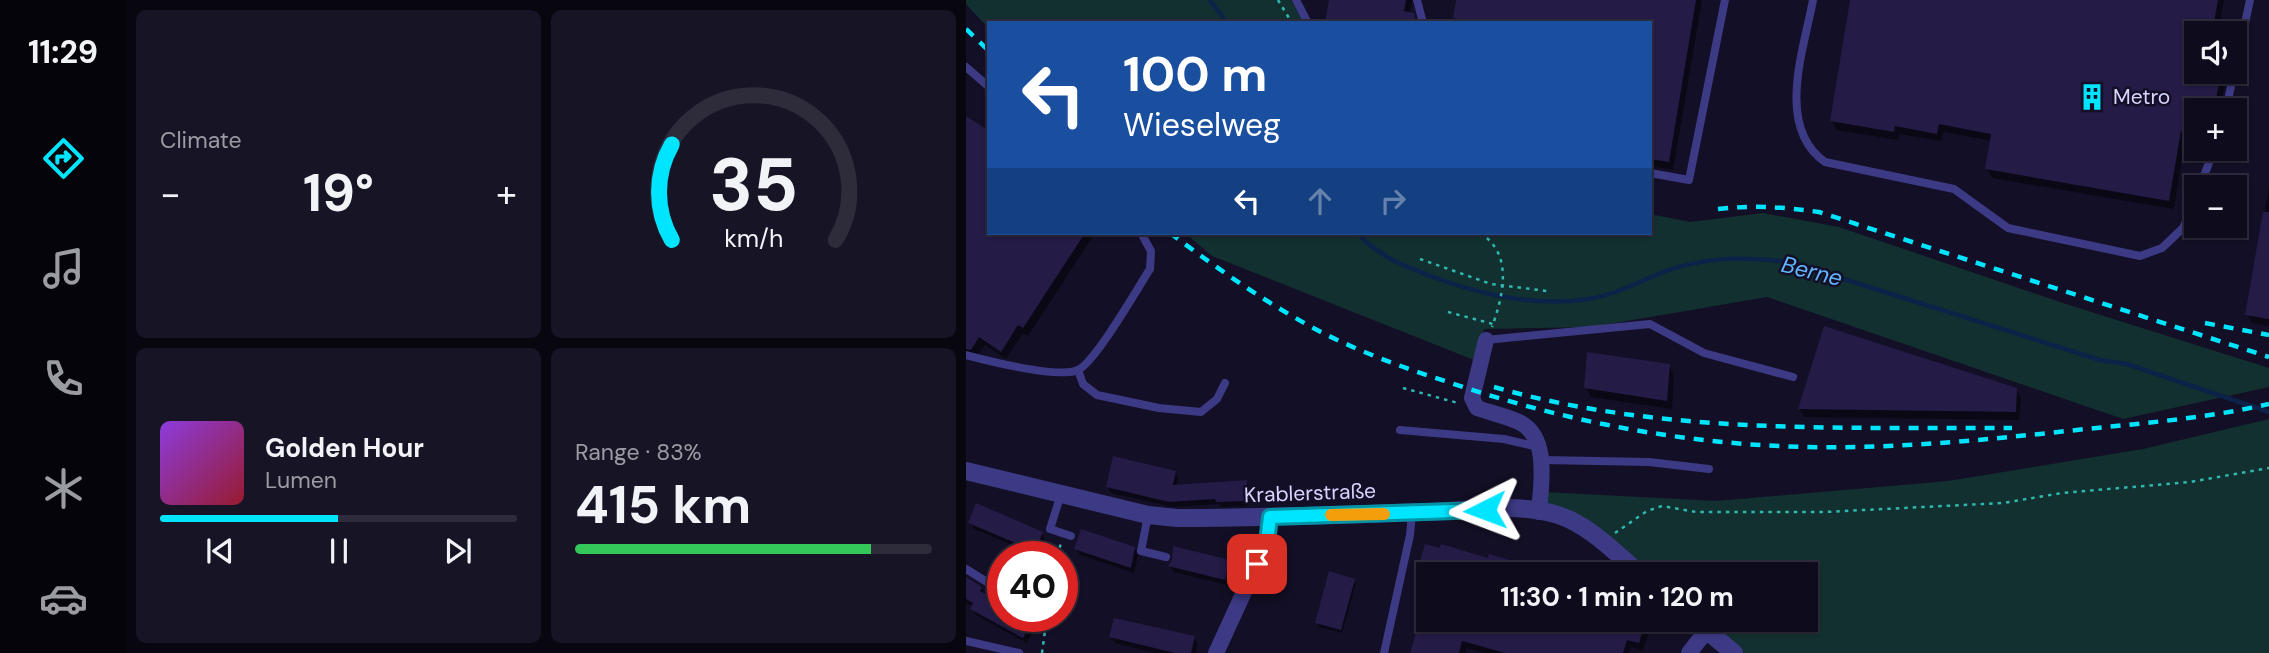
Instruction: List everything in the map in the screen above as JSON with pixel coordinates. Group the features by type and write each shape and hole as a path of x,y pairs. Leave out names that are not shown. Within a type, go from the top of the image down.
{"street":[{"path":"1486,340 1472,398 1477,408 1518,422 1530,430 1540,454 1539,512"},
{"name":"Krablerstraße","path":"966,471 1148,515 1177,518 1494,510 1539,512 1558,515 1594,536 1625,562"},
{"path":"1216,653 1267,542 1270,517"},
{"path":"1689,653 1697,632"},
{"path":"1708,632 1734,653"}],"lane":[{"path":"1296,0 1307,21"},
{"path":"1417,0 1422,21"},
{"path":"1652,173 1689,180 1726,0"},
{"path":"1813,0 1796,96 1797,120 1812,153 1825,162 1954,189 2008,229 2140,256 2162,248 2184,226"},
{"path":"2246,21 2250,0"},
{"path":"966,67 987,85"},
{"path":"966,355 1054,372 1078,370 1092,357 1150,268 1152,251 1142,235"},
{"path":"1486,340 1650,324 1704,353 1793,377"},
{"path":"1078,370 1083,384 1097,395 1159,408 1201,412 1217,399 1225,383"},
{"path":"1400,430 1504,439 1540,454 1709,468"},
{"path":"1060,494 1050,529 1071,536"},
{"path":"1384,653 1410,535 1412,513"},
{"path":"1148,515 1141,551 1166,557"},
{"path":"966,569 987,582"},
{"path":"966,641 1018,653"}],"path":[{"path":"1278,0 1291,21"},
{"path":"1482,235 1493,244 1504,271 1504,285 1486,340"},
{"path":"1420,259 1491,284 1547,291"},
{"path":"1448,312 1493,324"},
{"path":"1404,388 1456,402"},
{"path":"1594,536 1612,534 1647,511 1662,506 1696,512 1824,512 2003,503 2062,493 2190,482 2269,468"},
{"path":"1042,653 1045,632"}],"green space":[{"path":"966,0 1291,0 1303,21 987,21 987,27 966,4"},
{"path":"1763,213 1839,227 2066,304 2269,368 2269,387 2123,419 1767,297 1592,327 1484,329 1474,360 1212,256 1187,235 1652,235 1652,214 1690,222"},
{"path":"2269,419 2269,653 1744,653 1719,632 1818,632 1818,562 1629,562 1544,507 1545,492 1716,501 1948,481 2143,449"}],"building":[{"path":"1329,0 1406,0 1404,11 1414,13 1416,21 1325,21"},
{"path":"1456,0 1696,0 1669,162 1652,159 1652,21 1468,21 1453,18"},
{"name":"Metro","path":"1850,0 2218,0 2214,21 2184,21 2184,84 2219,84 2216,98 2184,98 2184,132 2181,131 2169,201 1985,169 1991,134 1939,124 1937,134 1895,126 1894,132 1830,121"},
{"path":"966,116 987,130 987,235 1084,235 1023,328 1018,325 1001,352 979,337 971,350 966,349"},
{"path":"2263,212 2269,212 2269,319 2245,315"},
{"path":"1824,326 2017,388 2016,412 1798,409"},
{"path":"1587,352 1670,364 1667,401 1584,388"},
{"path":"1113,456 1176,471 1173,485 1247,480 1247,501 1216,502 1215,499 1169,502 1106,487"},
{"path":"976,503 1043,532 1039,541 1011,541 968,523"},
{"path":"1081,529 1135,547 1131,568 1078,550 1077,541"},
{"path":"1425,544 1440,548 1441,544 1488,558 1489,554 1517,562 1420,562"},
{"path":"1173,546 1230,560 1225,580 1168,566 1172,559"},
{"path":"1329,571 1355,579 1341,630 1315,623"},
{"path":"966,577 982,587 980,591 987,595 987,618 970,609 973,603 966,599"},
{"path":"1114,618 1195,636 1191,653 1175,653 1109,637"},
{"path":"1012,632 1026,632 1023,638"},
{"path":"1416,632 1642,632 1639,643 1627,640 1623,653 1505,653 1462,641 1459,653 1410,653"}],"waterway":[{"name":"Berne","path":"1210,0 1226,21"},
{"name":"Berne","path":"1360,235 1384,255 1414,270 1473,290 1530,301 1569,301 1599,297 1669,270 1699,262 1744,259 1790,262 2100,360 2127,364 2269,412"}],"railway":[{"path":"966,29 987,49"},
{"path":"1718,209 1768,207 1819,212 2269,357"},
{"path":"1173,235 1280,309 1366,353 1432,377 1535,408 1668,435 1758,445 1899,446 2164,421 2269,404"},
{"path":"2205,323 2269,335"},
{"path":"1494,387 1557,403 1686,421 1816,427 2012,428"}],"slow traffic":[{"path":"1331,515 1384,514"}],"place":[{"name":"Metro","path":"2092,97"}],"route":[{"path":"1257,564 1269,536 1270,517 1485,510"}]}
